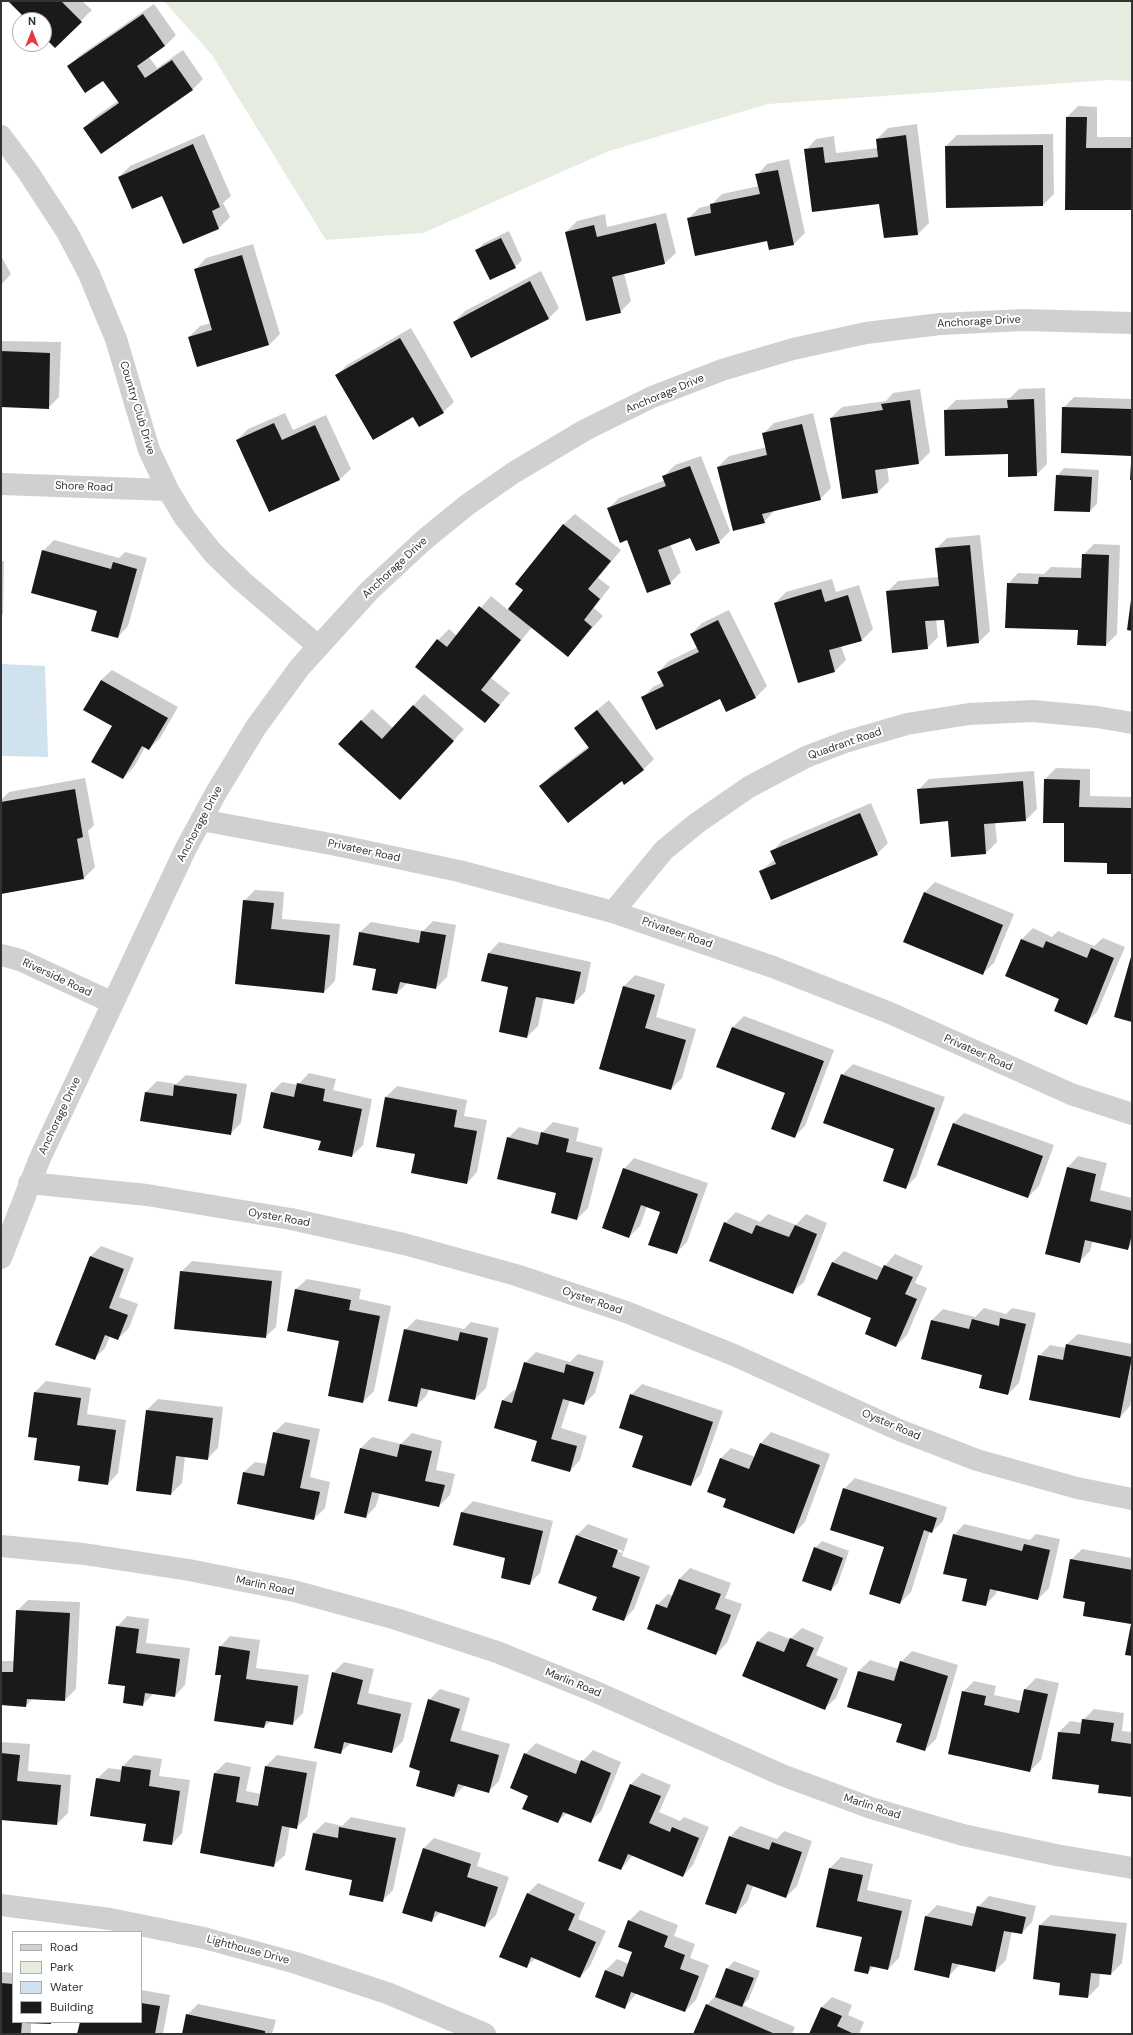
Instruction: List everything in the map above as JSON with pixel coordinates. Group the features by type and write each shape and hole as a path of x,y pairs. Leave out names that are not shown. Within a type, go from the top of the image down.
{"street":[{"name":"Country Club Drive","path":"1,136 28,172 67,232 89,274 116,339 149,450 168,490 185,518 213,553 242,581 318,646"},
{"name":"Anchorage Drive","path":"1,1258 30,1183 113,1003 201,820 217,791 256,727 318,646 369,591 424,540 467,505 513,473 585,430 652,398 722,370 793,349 866,333 940,324 1024,320 1132,323"},
{"name":"Shore Road","path":"1,484 168,490"},
{"name":"Quadrant Road","path":"613,912 664,850 697,823 749,787 806,758 845,742 907,724 969,714 1033,711 1097,716 1132,724"},
{"name":"Privateer Road","path":"201,820 336,845 458,871 613,912 774,966 890,1013 1071,1094 1132,1114"},
{"name":"Riverside Road","path":"1,955 20,960 113,1003"},
{"name":"Oyster Road","path":"30,1183 147,1195 291,1219 404,1244 516,1275 626,1312 734,1355 899,1430 978,1460 1077,1488 1132,1499"},
{"name":"Marlin Road","path":"1,1546 84,1554 189,1570 294,1591 396,1619 497,1652 596,1692 782,1775 872,1808 963,1834 1056,1855 1132,1868"},
{"name":"Lighthouse Drive","path":"1,1905 110,1919 204,1938 296,1963 387,1993 486,2034"}],"green space":[{"path":"164,1 1132,1 1132,81 1109,80 768,104 609,151 423,233 326,240 212,55"}],"water":[{"path":"1,664 45,666 48,757 1,756"}],"building":[{"path":"8,1 61,1 82,22 55,48 52,45 52,12 19,12"},
{"path":"143,14 165,46 137,66 145,78 172,60 193,90 101,154 83,128 119,103 103,81 85,93 67,66"},
{"path":"1066,117 1087,117 1086,148 1132,148 1132,210 1065,210"},
{"path":"906,135 918,235 884,238 879,204 812,212 804,149 823,147 825,163 878,157 876,139"},
{"path":"193,144 220,207 212,211 219,229 183,244 162,196 132,209 118,177"},
{"path":"1043,145 1043,206 946,208 945,146"},
{"path":"778,170 794,245 769,250 767,241 695,256 687,218 711,213 710,204 760,194 755,174"},
{"path":"656,223 665,264 612,277 621,313 586,321 565,232 594,225 597,237"},
{"path":"501,238 516,268 490,280 475,250"},
{"path":"242,255 269,345 197,367 188,337 212,330 194,269"},
{"path":"530,281 549,319 471,358 453,322"},
{"path":"400,338 444,413 419,427 413,417 373,440 335,375"},
{"path":"1,351 50,353 49,409 1,407"},
{"path":"1034,399 1037,476 1008,477 1008,454 945,456 944,410 1008,408 1007,400"},
{"path":"910,400 919,464 875,470 878,493 842,499 830,418 883,410 881,404"},
{"path":"1062,407 1132,409 1132,456 1061,453"},
{"path":"274,423 282,440 315,425 340,480 269,512 236,440"},
{"path":"802,424 821,500 762,514 765,523 733,531 717,467 767,455 762,433"},
{"path":"1131,463 1132,480 1130,480"},
{"path":"690,466 720,543 696,551 690,538 658,550 671,584 647,593 627,540 620,543 607,508 666,486 662,476"},
{"path":"1056,475 1092,477 1090,512 1054,511"},
{"path":"563,524 611,561 588,589 600,599 584,620 592,627 568,657 508,609 523,590 515,584"},
{"path":"970,545 979,643 947,647 944,620 925,621 928,649 892,653 886,591 939,586 935,548"},
{"path":"42,550 111,569 113,562 137,569 118,638 91,631 97,611 31,593"},
{"path":"1082,554 1109,555 1106,646 1077,645 1078,630 1005,628 1007,583 1038,584 1039,577 1081,578"},
{"path":"821,589 825,602 848,595 862,641 829,650 835,672 798,683 774,603"},
{"path":"1132,600 1132,631 1127,630"},
{"path":"479,606 521,640 481,690 500,705 485,723 415,667 437,639 447,647"},
{"path":"718,620 756,698 726,712 720,699 656,730 641,697 664,686 657,672 699,652 690,634"},
{"path":"101,680 168,718 149,750 142,746 123,779 91,762 112,726 83,710"},
{"path":"413,705 454,741 400,800 338,744 361,720 382,739"},
{"path":"597,710 644,770 624,785 622,781 568,823 539,786 589,748 574,728"},
{"path":"1044,779 1080,780 1079,807 1132,808 1132,874 1107,874 1107,863 1064,862 1064,823 1043,823"},
{"path":"1023,781 1026,821 984,824 986,854 951,857 948,821 920,824 917,789"},
{"path":"75,789 83,837 77,839 84,879 1,894 1,802"},
{"path":"860,813 878,855 771,900 759,871 776,864 770,851"},
{"path":"924,892 1003,925 983,975 903,942"},
{"path":"243,900 274,903 271,929 330,935 324,993 235,984"},
{"path":"421,931 446,935 436,989 400,982 397,994 372,990 376,969 353,965 359,932 419,943"},
{"path":"1021,939 1043,948 1046,941 1087,958 1091,948 1114,958 1087,1025 1054,1011 1059,999 1005,976"},
{"path":"488,953 581,972 574,1004 536,997 527,1038 499,1032 508,987 481,981"},
{"path":"1132,953 1132,1022 1114,1017"},
{"path":"623,986 655,995 645,1028 686,1040 671,1090 599,1069"},
{"path":"732,1027 824,1061 795,1138 771,1129 785,1093 716,1067"},
{"path":"841,1074 935,1108 906,1189 883,1181 894,1149 823,1123"},
{"path":"297,1083 325,1089 323,1101 362,1109 352,1157 318,1150 321,1141 263,1128 271,1092 294,1097"},
{"path":"174,1085 237,1094 231,1135 140,1121 145,1092 173,1096"},
{"path":"385,1097 457,1110 454,1127 477,1131 467,1184 411,1173 415,1154 376,1147"},
{"path":"953,1123 1043,1156 1028,1198 937,1165"},
{"path":"541,1132 569,1139 566,1152 593,1158 577,1220 551,1213 556,1193 497,1179 507,1137 538,1145"},
{"path":"1067,1167 1096,1174 1090,1201 1132,1211 1132,1234 1128,1250 1085,1240 1080,1263 1045,1254"},
{"path":"623,1168 698,1194 677,1254 648,1245 660,1212 641,1205 629,1238 602,1228"},
{"path":"724,1222 752,1234 756,1225 789,1237 795,1225 817,1234 793,1294 709,1261"},
{"path":"90,1256 124,1269 109,1308 128,1315 118,1340 105,1335 95,1360 55,1345"},
{"path":"832,1262 877,1280 884,1265 913,1277 905,1294 917,1299 896,1347 865,1334 871,1318 817,1295"},
{"path":"180,1271 272,1281 266,1338 174,1329"},
{"path":"295,1289 351,1300 349,1310 380,1316 363,1403 328,1396 339,1341 287,1331"},
{"path":"1000,1318 1026,1324 1008,1395 979,1388 982,1375 921,1359 931,1320 969,1329 972,1319 999,1326"},
{"path":"404,1329 458,1341 460,1332 488,1338 475,1400 421,1388 417,1407 388,1401"},
{"path":"1066,1344 1132,1357 1120,1418 1029,1400 1038,1355 1063,1360"},
{"path":"524,1362 564,1373 566,1364 594,1372 584,1405 563,1399 551,1439 577,1446 570,1472 531,1461 537,1441 494,1428 502,1400 512,1403"},
{"path":"34,1392 81,1398 77,1425 116,1430 108,1485 78,1481 80,1466 34,1460 37,1438 28,1437"},
{"path":"630,1394 713,1422 691,1486 632,1467 643,1436 619,1428"},
{"path":"146,1410 213,1418 208,1460 176,1456 171,1495 136,1491"},
{"path":"273,1432 310,1440 300,1488 320,1492 314,1520 237,1504 243,1472 264,1476"},
{"path":"760,1443 820,1465 794,1534 723,1507 726,1499 707,1492 720,1458 749,1469"},
{"path":"400,1444 432,1451 425,1481 445,1485 439,1507 372,1492 366,1518 344,1513 360,1448 397,1457"},
{"path":"843,1488 937,1518 932,1533 924,1530 900,1604 869,1594 884,1547 830,1530"},
{"path":"461,1512 543,1531 530,1585 501,1578 505,1558 453,1545"},
{"path":"953,1534 1022,1551 1024,1544 1050,1550 1038,1600 990,1589 986,1606 962,1601 967,1579 943,1574"},
{"path":"576,1535 618,1550 612,1567 640,1577 624,1621 592,1610 597,1597 558,1583"},
{"path":"814,1547 843,1558 831,1591 802,1581"},
{"path":"1070,1559 1132,1570 1132,1656 1125,1655 1131,1624 1083,1616 1085,1602 1063,1598"},
{"path":"679,1579 721,1594 715,1609 731,1615 716,1655 647,1629 656,1604 667,1608"},
{"path":"16,1610 70,1613 65,1701 27,1699 26,1707 1,1705 1,1672 13,1672"},
{"path":"116,1626 139,1629 136,1653 180,1659 175,1697 145,1693 143,1706 123,1703 125,1686 108,1684"},
{"path":"790,1638 814,1648 806,1666 838,1679 825,1710 742,1676 757,1641 784,1652"},
{"path":"219,1646 250,1651 246,1679 298,1686 293,1725 266,1721 264,1728 214,1721 221,1675 215,1675"},
{"path":"900,1661 948,1676 925,1751 896,1742 902,1724 847,1707 858,1671 894,1681"},
{"path":"332,1672 363,1680 357,1704 401,1714 392,1753 344,1742 341,1754 314,1748"},
{"path":"1024,1689 1048,1694 1030,1772 948,1754 962,1691 986,1696 984,1705 1019,1713"},
{"path":"428,1699 460,1709 450,1741 499,1755 489,1793 458,1784 454,1797 416,1786 420,1771 409,1767"},
{"path":"1082,1719 1114,1723 1111,1741 1132,1744 1132,1797 1098,1793 1099,1785 1052,1779 1058,1732 1080,1734"},
{"path":"1,1753 20,1755 17,1781 61,1785 57,1825 1,1820"},
{"path":"524,1753 576,1774 581,1760 611,1773 591,1823 563,1812 558,1823 522,1809 528,1796 510,1788"},
{"path":"122,1766 151,1770 149,1786 180,1791 172,1845 143,1841 146,1824 90,1816 96,1778 120,1782"},
{"path":"265,1766 307,1773 297,1829 282,1826 274,1867 200,1853 214,1773 240,1777 236,1802 258,1806"},
{"path":"630,1784 661,1796 649,1823 670,1832 672,1827 699,1838 683,1877 628,1854 621,1870 598,1861"},
{"path":"339,1827 396,1838 383,1902 349,1895 352,1880 305,1870 313,1833 338,1838"},
{"path":"729,1836 769,1850 772,1842 802,1852 786,1898 747,1884 736,1914 705,1904"},
{"path":"423,1848 471,1864 467,1877 498,1887 485,1927 435,1911 432,1922 402,1913"},
{"path":"829,1868 863,1875 857,1901 902,1911 888,1970 870,1966 868,1974 854,1971 862,1937 816,1927"},
{"path":"527,1893 575,1914 568,1930 596,1942 580,1978 531,1957 527,1968 499,1957"},
{"path":"977,1906 1026,1917 1022,1934 1004,1931 995,1972 952,1963 949,1978 914,1970 925,1916 972,1926"},
{"path":"628,1920 668,1936 664,1947 685,1955 680,1969 699,1976 685,2012 631,1992 625,2009 595,1997 605,1970 623,1977 632,1952 618,1947"},
{"path":"1039,1925 1116,1934 1111,1975 1091,1973 1088,1998 1059,1995 1060,1983 1033,1979"},
{"path":"726,1968 754,1978 742,2007 715,1997"},
{"path":"1,1983 12,1984 12,2023 22,2023 21,2034 1,2034"},
{"path":"142,2003 160,2006 155,2034 77,2034 80,2023 142,2023"},
{"path":"706,2004 775,2034 693,2034"},
{"path":"821,2007 842,2016 837,2026 854,2034 809,2034"},
{"path":"186,2014 265,2031 265,2034 182,2034"},
{"path":"25,2023 51,2023 51,2024"}]}
